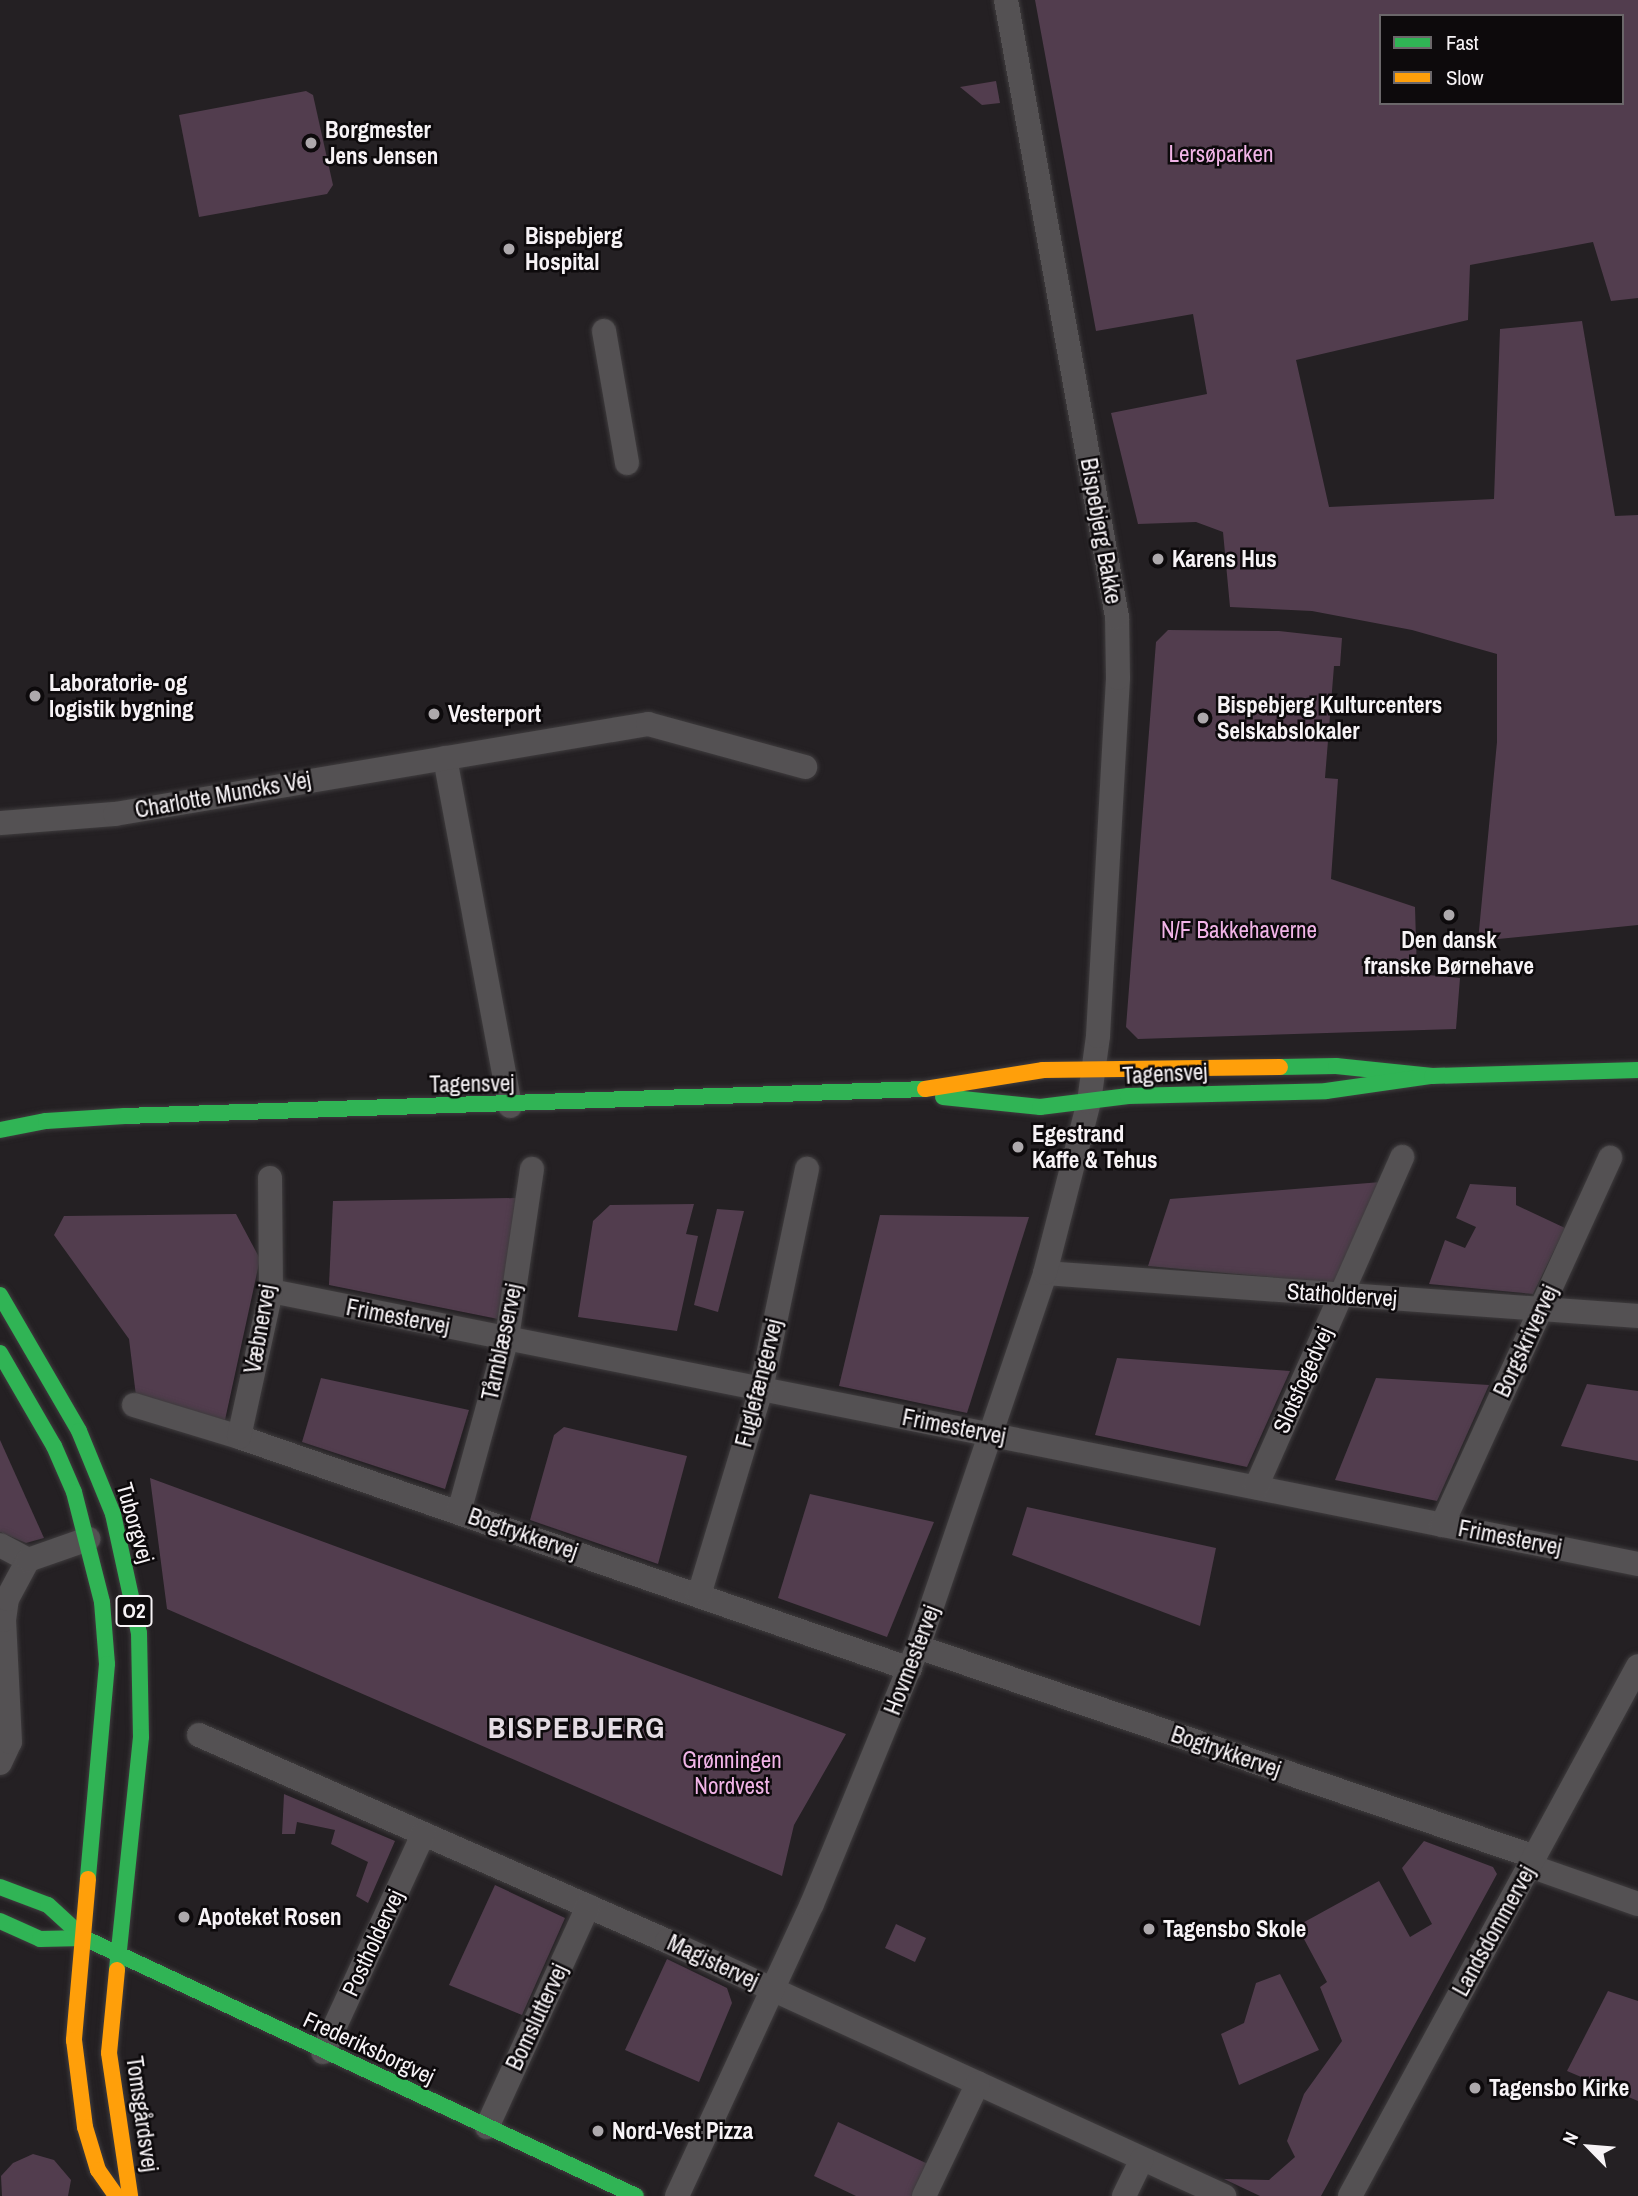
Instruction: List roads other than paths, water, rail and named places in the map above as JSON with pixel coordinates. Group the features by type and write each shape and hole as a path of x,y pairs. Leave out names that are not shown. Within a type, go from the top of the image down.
{"street":[{"name":"Bispebjerg Bakke","path":"1006,0 1116,617 1118,678 1089,1102"},
{"path":"604,331 627,463"},
{"name":"Charlotte Muncks Vej","path":"0,823 115,814 649,724 805,767"},
{"path":"445,758 510,1106"},
{"name":"Tagensvej","path":"0,1130 46,1121 900,1093 1043,1070 1336,1066 1432,1076"},
{"name":"Tagensvej","path":"900,1093 1040,1107 1128,1096 1326,1091 1432,1076 1638,1070"},
{"name":"Hovmestervej","path":"677,2196 774,1990 914,1658 993,1435 1045,1273 1089,1102"},
{"name":"Tagensvej","path":"0,1114 46,1121"},
{"name":"Slotsfogedvej","path":"1255,1487 1402,1157"},
{"name":"Borgskrivervej","path":"1442,1525 1611,1158"},
{"name":"Fuglefængervej","path":"699,1595 761,1389 807,1168"},
{"name":"Tårnblæservej","path":"459,1512 507,1338 532,1169"},
{"name":"Væbnervej","path":"239,1437 271,1291 270,1178"},
{"name":"Statholdervej","path":"1045,1273 1638,1316"},
{"name":"Frimestervej","path":"271,1291 1638,1563"},
{"name":"Tuborgvej","path":"0,1295 79,1431 113,1514 139,1633 141,1737 119,1955"},
{"name":"O2","path":"0,1353 54,1446 88,1539 102,1602 107,1664 84,1938"},
{"name":"Bogtrykkervej","path":"134,1405 239,1437 699,1595 914,1658 1532,1861 1638,1904"},
{"path":"0,1763 10,1742 4,1620 7,1599 27,1560 88,1539"},
{"path":"0,1545 27,1560"},
{"name":"Landsdommervej","path":"1350,2196 1638,1666"},
{"name":"Magistervej","path":"199,1735 588,1906 1224,2196"},
{"name":"Postholdervej","path":"323,2052 423,1835"},
{"name":"Frederiksborgvej","path":"0,1887 48,1905 84,1938 636,2196"},
{"name":"Bomsluttervej","path":"487,2127 588,1906"},
{"name":"Frederiksborgvej","path":"0,1921 40,1939 84,1938"},
{"name":"Tomsgårdsvej","path":"84,1938 75,2003 79,2099 98,2169 116,2196"},
{"name":"Tomsgårdsvej","path":"119,1955 109,2053 130,2196"},
{"path":"923,2196 978,2083"},
{"path":"1124,2196 1142,2159"}],"place":[{"name":"Borgmester Jens Jensen","path":"311,143"},
{"name":"Bispebjerg Hospital","path":"509,249"},
{"name":"Karens Hus","path":"1158,559"},
{"name":"Laboratorie- og logistik bygning","path":"35,696"},
{"name":"Vesterport","path":"434,714"},
{"name":"Bispebjerg Kulturcenters Selskabslokaler","path":"1203,718"},
{"name":"Den dansk franske Børnehave","path":"1449,915"},
{"name":"Egestrand Kaffe & Tehus","path":"1018,1147"},
{"name":"Apoteket Rosen","path":"184,1917"},
{"name":"Tagensbo Skole","path":"1149,1929"},
{"name":"Tagensbo Kirke","path":"1475,2088"},
{"name":"Nord-Vest Pizza","path":"598,2131"}],"district":[{"name":"BISPEBJERG","path":"577,1727"}],"park label":[{"name":"Lersøparken","path":"1221,154"},
{"name":"N/F Bakkehaverne","path":"1239,930"},
{"name":"Grønningen Nordvest","path":"732,1773"}]}
